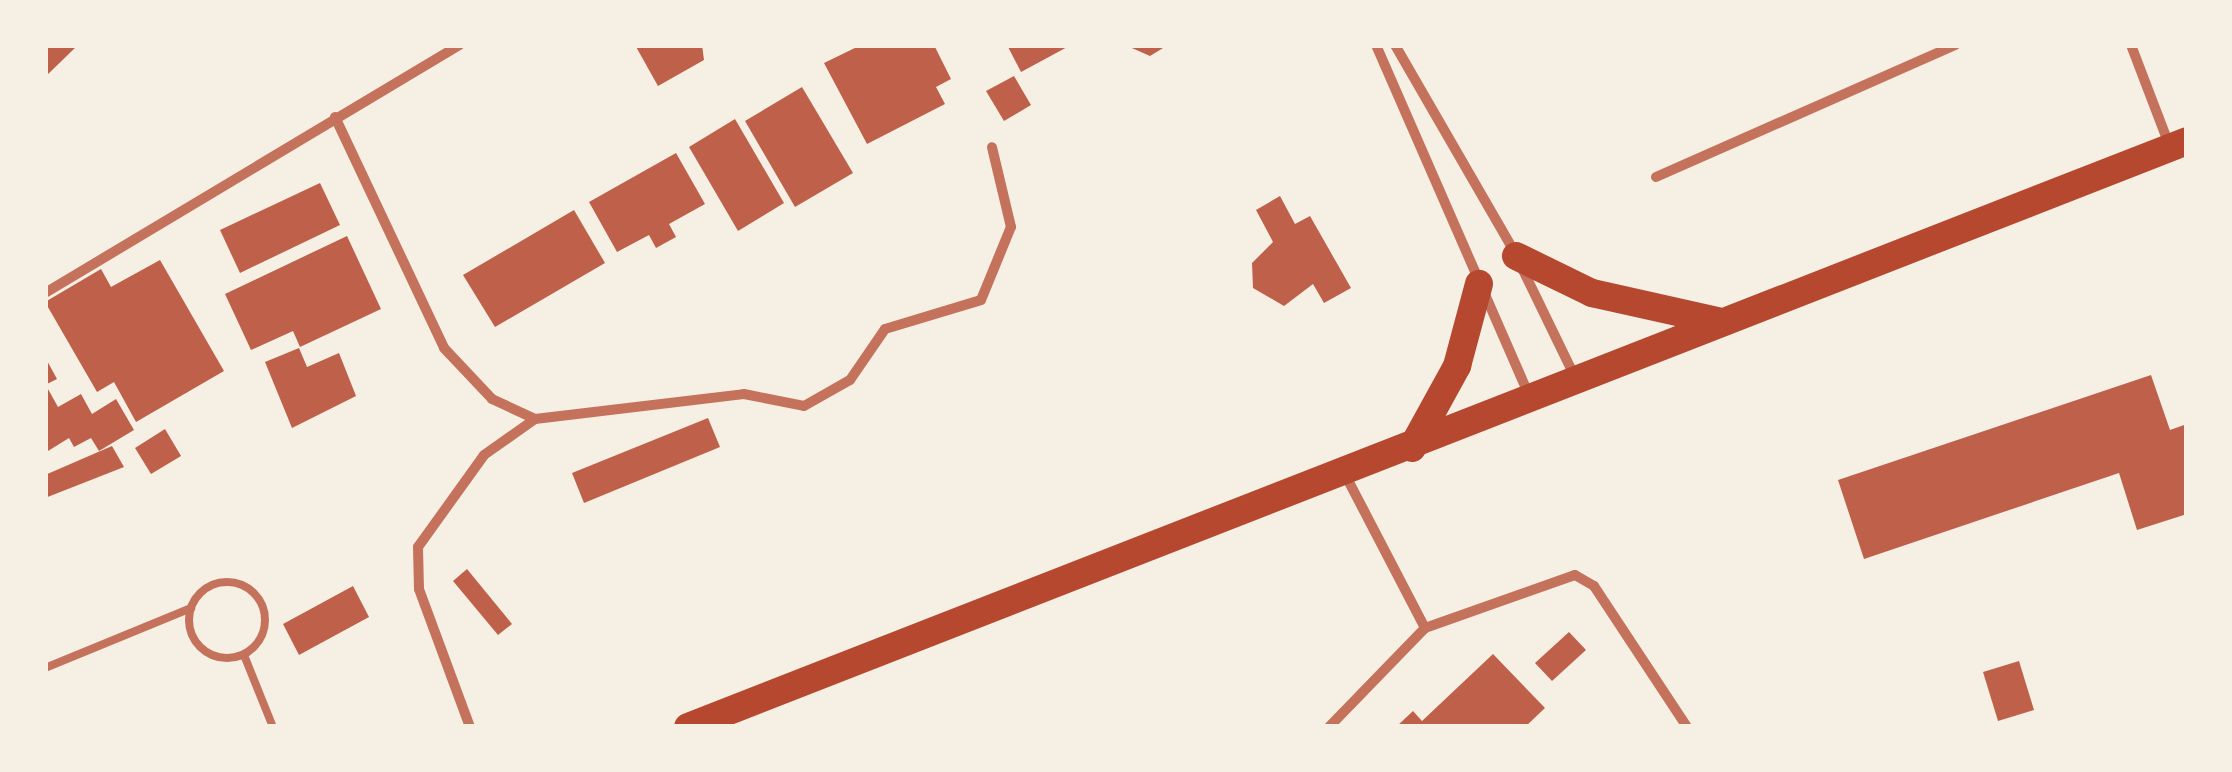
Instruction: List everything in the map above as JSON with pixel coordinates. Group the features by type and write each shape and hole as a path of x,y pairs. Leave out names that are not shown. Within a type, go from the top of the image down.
{"highway":[{"path":"688,727 1346,476 1718,321 2179,145"},
{"path":"1516,256 1592,293 1718,321"},
{"path":"1412,448 1457,366 1479,284"}],"street":[{"path":"45,293 460,45"},
{"path":"1376,45 1530,398"},
{"path":"1395,45 1516,256 1576,380"},
{"path":"1656,177 1955,45"},
{"path":"2131,45 2179,145"},
{"path":"335,117 444,348 492,399 534,418"},
{"path":"470,727 418,589 418,547 484,455 534,418 744,394 804,406 850,380 885,329 980,300 1011,227 992,147"},
{"path":"1346,476 1425,628"},
{"path":"1329,727 1425,628 1575,575 1594,586 1688,727"}],"lane":[{"path":"45,668 191,608 224,582 252,592 266,618 244,655"},
{"path":"191,608 202,649 244,655"},
{"path":"244,655 273,727"}],"building":[{"path":"45,45 78,45 45,77"},
{"path":"635,45 702,45 704,60 658,86"},
{"path":"861,45 934,45 951,79 936,87 945,104 867,144 824,63"},
{"path":"1007,45 1071,45 1021,72"},
{"path":"1125,45 1168,45 1150,56"},
{"path":"1014,76 1031,105 1004,121 986,91"},
{"path":"802,87 853,173 795,207 745,121"},
{"path":"735,119 784,203 738,231 689,147"},
{"path":"676,153 705,204 669,224 676,237 656,248 649,235 617,252 589,202"},
{"path":"320,183 340,225 240,273 220,230"},
{"path":"1280,196 1295,224 1310,216 1351,288 1324,303 1313,284 1284,306 1253,288 1252,263 1273,242 1256,210"},
{"path":"574,210 605,263 495,327 463,275"},
{"path":"347,236 381,309 300,347 293,331 251,350 225,294"},
{"path":"160,260 224,371 136,422 114,382 97,392 45,302 101,269 111,287"},
{"path":"299,348 307,367 339,353 356,396 292,428 265,362"},
{"path":"45,357 57,379 45,385"},
{"path":"2151,375 2170,430 2187,424 2187,514 2137,530 2119,473 1864,559 1838,480"},
{"path":"48,389 58,407 81,394 92,414 116,399 134,430 99,451 91,438 74,447 69,438 48,451"},
{"path":"708,418 720,447 584,503 572,473"},
{"path":"165,429 181,456 151,474 135,448"},
{"path":"112,446 124,467 45,498 45,475"},
{"path":"467,569 512,624 498,635 453,581"},
{"path":"353,586 369,617 299,655 283,624"},
{"path":"1569,632 1586,650 1552,681 1535,663"},
{"path":"1493,654 1545,708 1525,727 1396,727 1413,711 1422,721"},
{"path":"2019,661 2034,710 1998,721 1983,672"}]}
